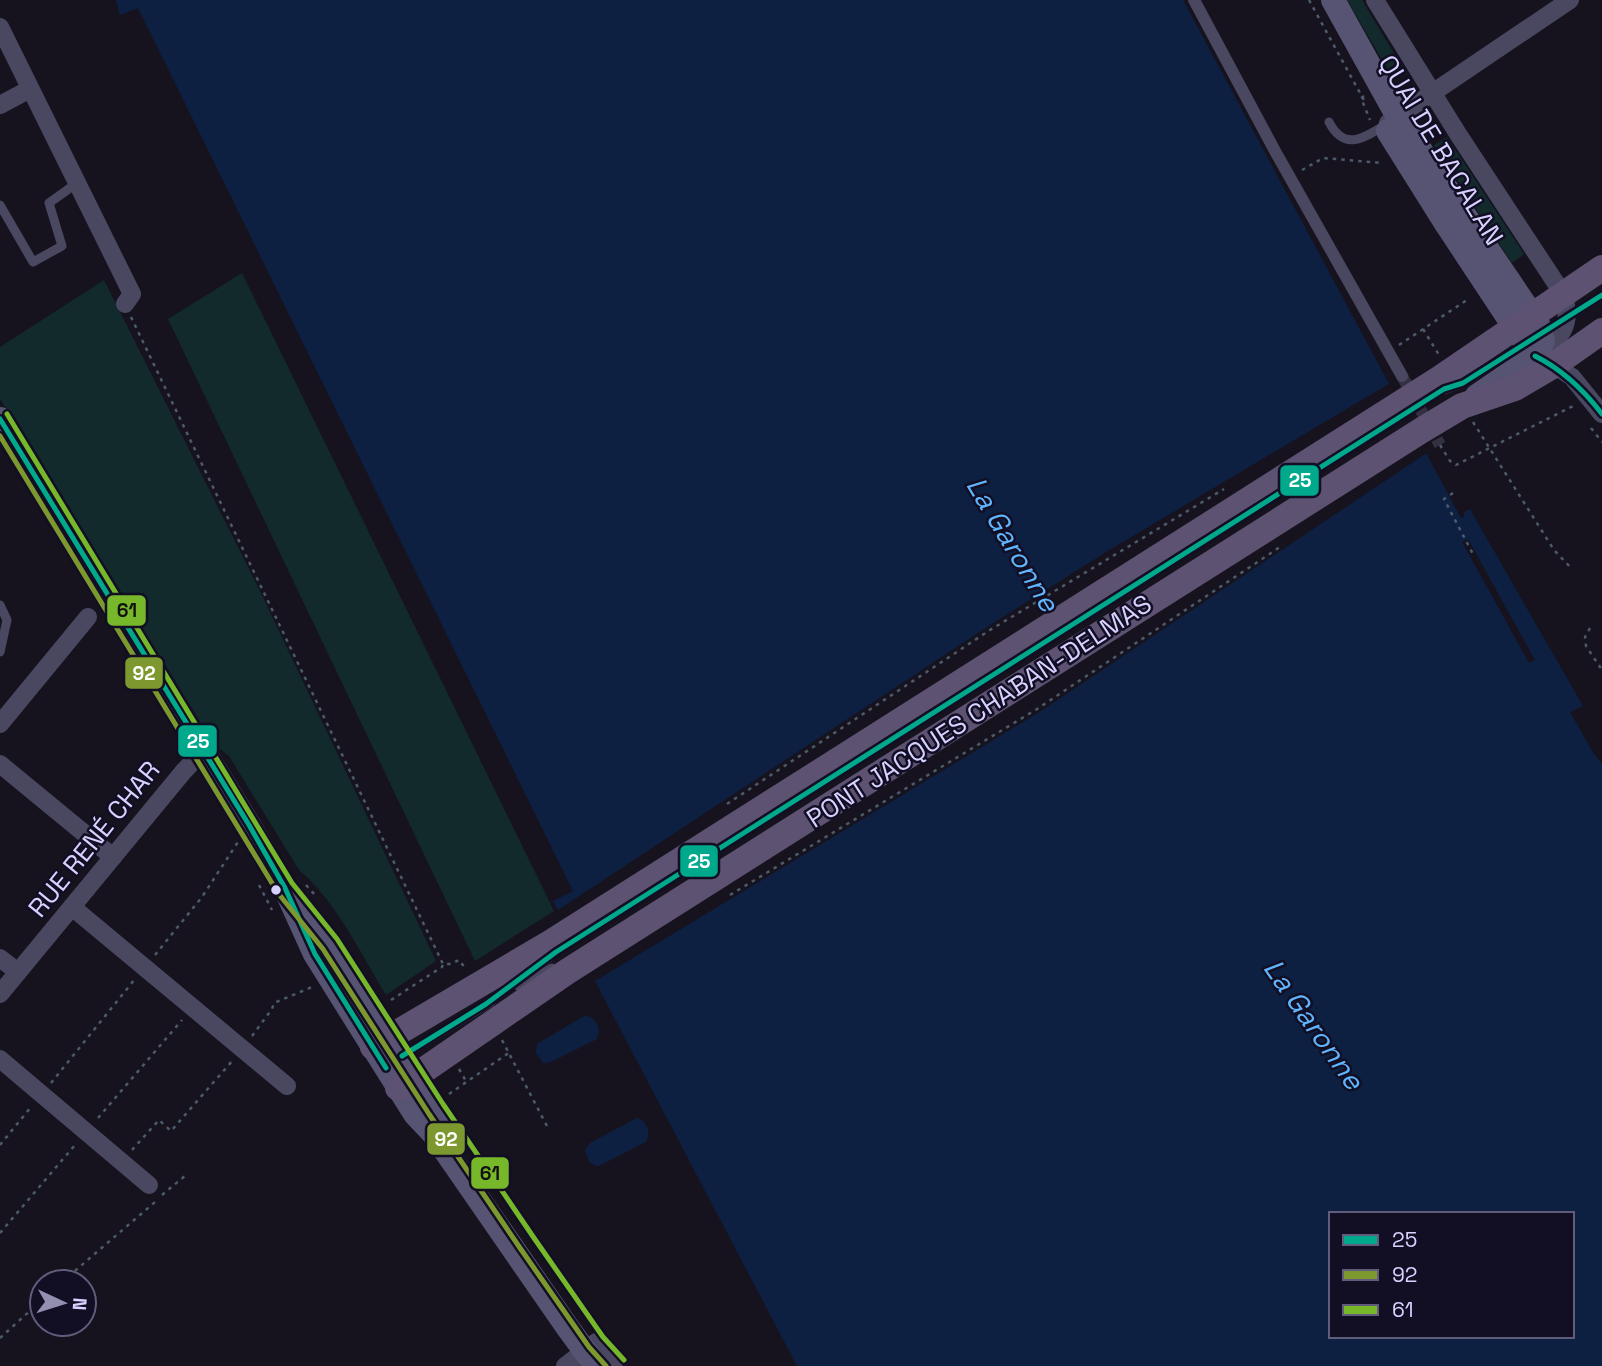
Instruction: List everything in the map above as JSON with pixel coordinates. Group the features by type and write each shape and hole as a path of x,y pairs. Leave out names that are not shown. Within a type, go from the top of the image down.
{"main road":[{"name":"QUAI DE BACALAN","path":"1321,0 1371,93 1534,340"},
{"name":"QUAI DE BACALAN","path":"1333,0 1391,121"},
{"path":"1534,340 1602,268"},
{"path":"1534,340 1601,334"},
{"name":"PONT JACQUES CHABAN-DELMAS","path":"394,1062 1416,412 1458,396 1500,394 1534,340"},
{"name":"PONT JACQUES CHABAN-DELMAS","path":"394,1062 1416,412 1534,340"},
{"path":"0,419 285,888 330,944 394,1062 583,1358"},
{"path":"394,1062 415,1114 433,1133 583,1358 612,1366"}],"street":[{"path":"1194,0 1289,177 1388,352 1416,412"},
{"name":"QUAI DE BACALAN","path":"1375,0 1564,307"},
{"path":"1391,121 1570,0"},
{"path":"0,27 132,294 125,304"},
{"path":"0,105 30,89"},
{"path":"1534,340 1556,343 1564,307"},
{"name":"QUAI DE BACALAN","path":"1534,340 1572,377 1596,420"},
{"path":"0,724 88,617"},
{"name":"RUE RENÉ CHAR","path":"0,994 203,751"},
{"path":"0,764 113,857"},
{"path":"72,906 287,1086"},
{"path":"0,958 18,972"},
{"path":"0,1059 149,1185"}],"lane":[{"path":"1329,122 1339,136 1353,140 1361,139 1391,121"},
{"path":"0,205 33,262 62,246 49,203 77,183"},
{"path":"1564,307 1602,295"},
{"path":"0,604 7,620 0,652"},
{"path":"737,852 958,712"},
{"path":"394,1062 559,957"},
{"path":"583,1358 618,1366"}],"path":[{"path":"1289,177 1323,159 1387,163"},
{"path":"1388,352 1472,296"},
{"path":"125,304 443,964"},
{"path":"1423,329 1441,358"},
{"path":"1416,412 1450,461 1456,465 1575,405 1570,400"},
{"path":"1596,420 1602,442"},
{"path":"1478,430 1553,550 1571,568"},
{"path":"1453,493 1444,499 1474,556"},
{"path":"871,708 990,630 1108,558"},
{"path":"1590,628 1584,637 1586,646 1602,670"},
{"path":"730,895 1037,709 1153,632"},
{"path":"0,1145 202,897 249,825"},
{"path":"443,964 459,960 466,969"},
{"path":"385,1004 443,964"},
{"path":"122,1161 159,1120 172,1130 242,1049 274,1003 318,984"},
{"path":"503,1041 548,1129"},
{"path":"448,1094 510,1052"},
{"path":"457,1066 467,1082"},
{"path":"78,1268 186,1175"},
{"path":"0,1338 28,1313"}],"green space":[{"path":"1347,0 1362,0 1402,67 1390,73"},
{"path":"1447,137 1524,254 1512,263 1434,145"},
{"path":"242,273 554,911 475,961 168,319"},
{"path":"104,280 258,587 436,961 386,995 336,912 299,870 229,756 215,745 0,399 0,347"}],"water":[{"name":"La Garonne","path":"116,0 1183,0 1461,518 1464,517 1464,512 1470,509 1583,706 1570,712 1602,764 1602,1366 797,1366 553,901 573,891 138,8 120,15"},
{"path":"584,1016 592,1018 596,1023 599,1032 597,1039 551,1062 543,1063 536,1053 537,1044"},
{"path":"637,1118 647,1128 646,1142 601,1165 590,1163 585,1151 590,1143"}],"pier":[{"path":"1392,382 1430,451 1038,713 592,983 555,912 990,625 1106,552"},
{"path":"1468,539 1535,660 1529,663 1462,542"}],"tunnel":[{"path":"1402,376 1440,445"}],"transit line":[{"name":"25","path":"402,1056 486,1004 556,952 1444,389 1463,383 1602,295"},
{"name":"25","path":"1535,356 1572,381 1602,414"},
{"name":"61","path":"7,414 292,883 337,939 443,1104 534,1238 603,1337 624,1360"},
{"name":"25","path":"0,419 249,825 285,888 315,954 386,1068"},
{"name":"92","path":"0,436 278,893 323,949 429,1114 589,1347 606,1366"}]}
